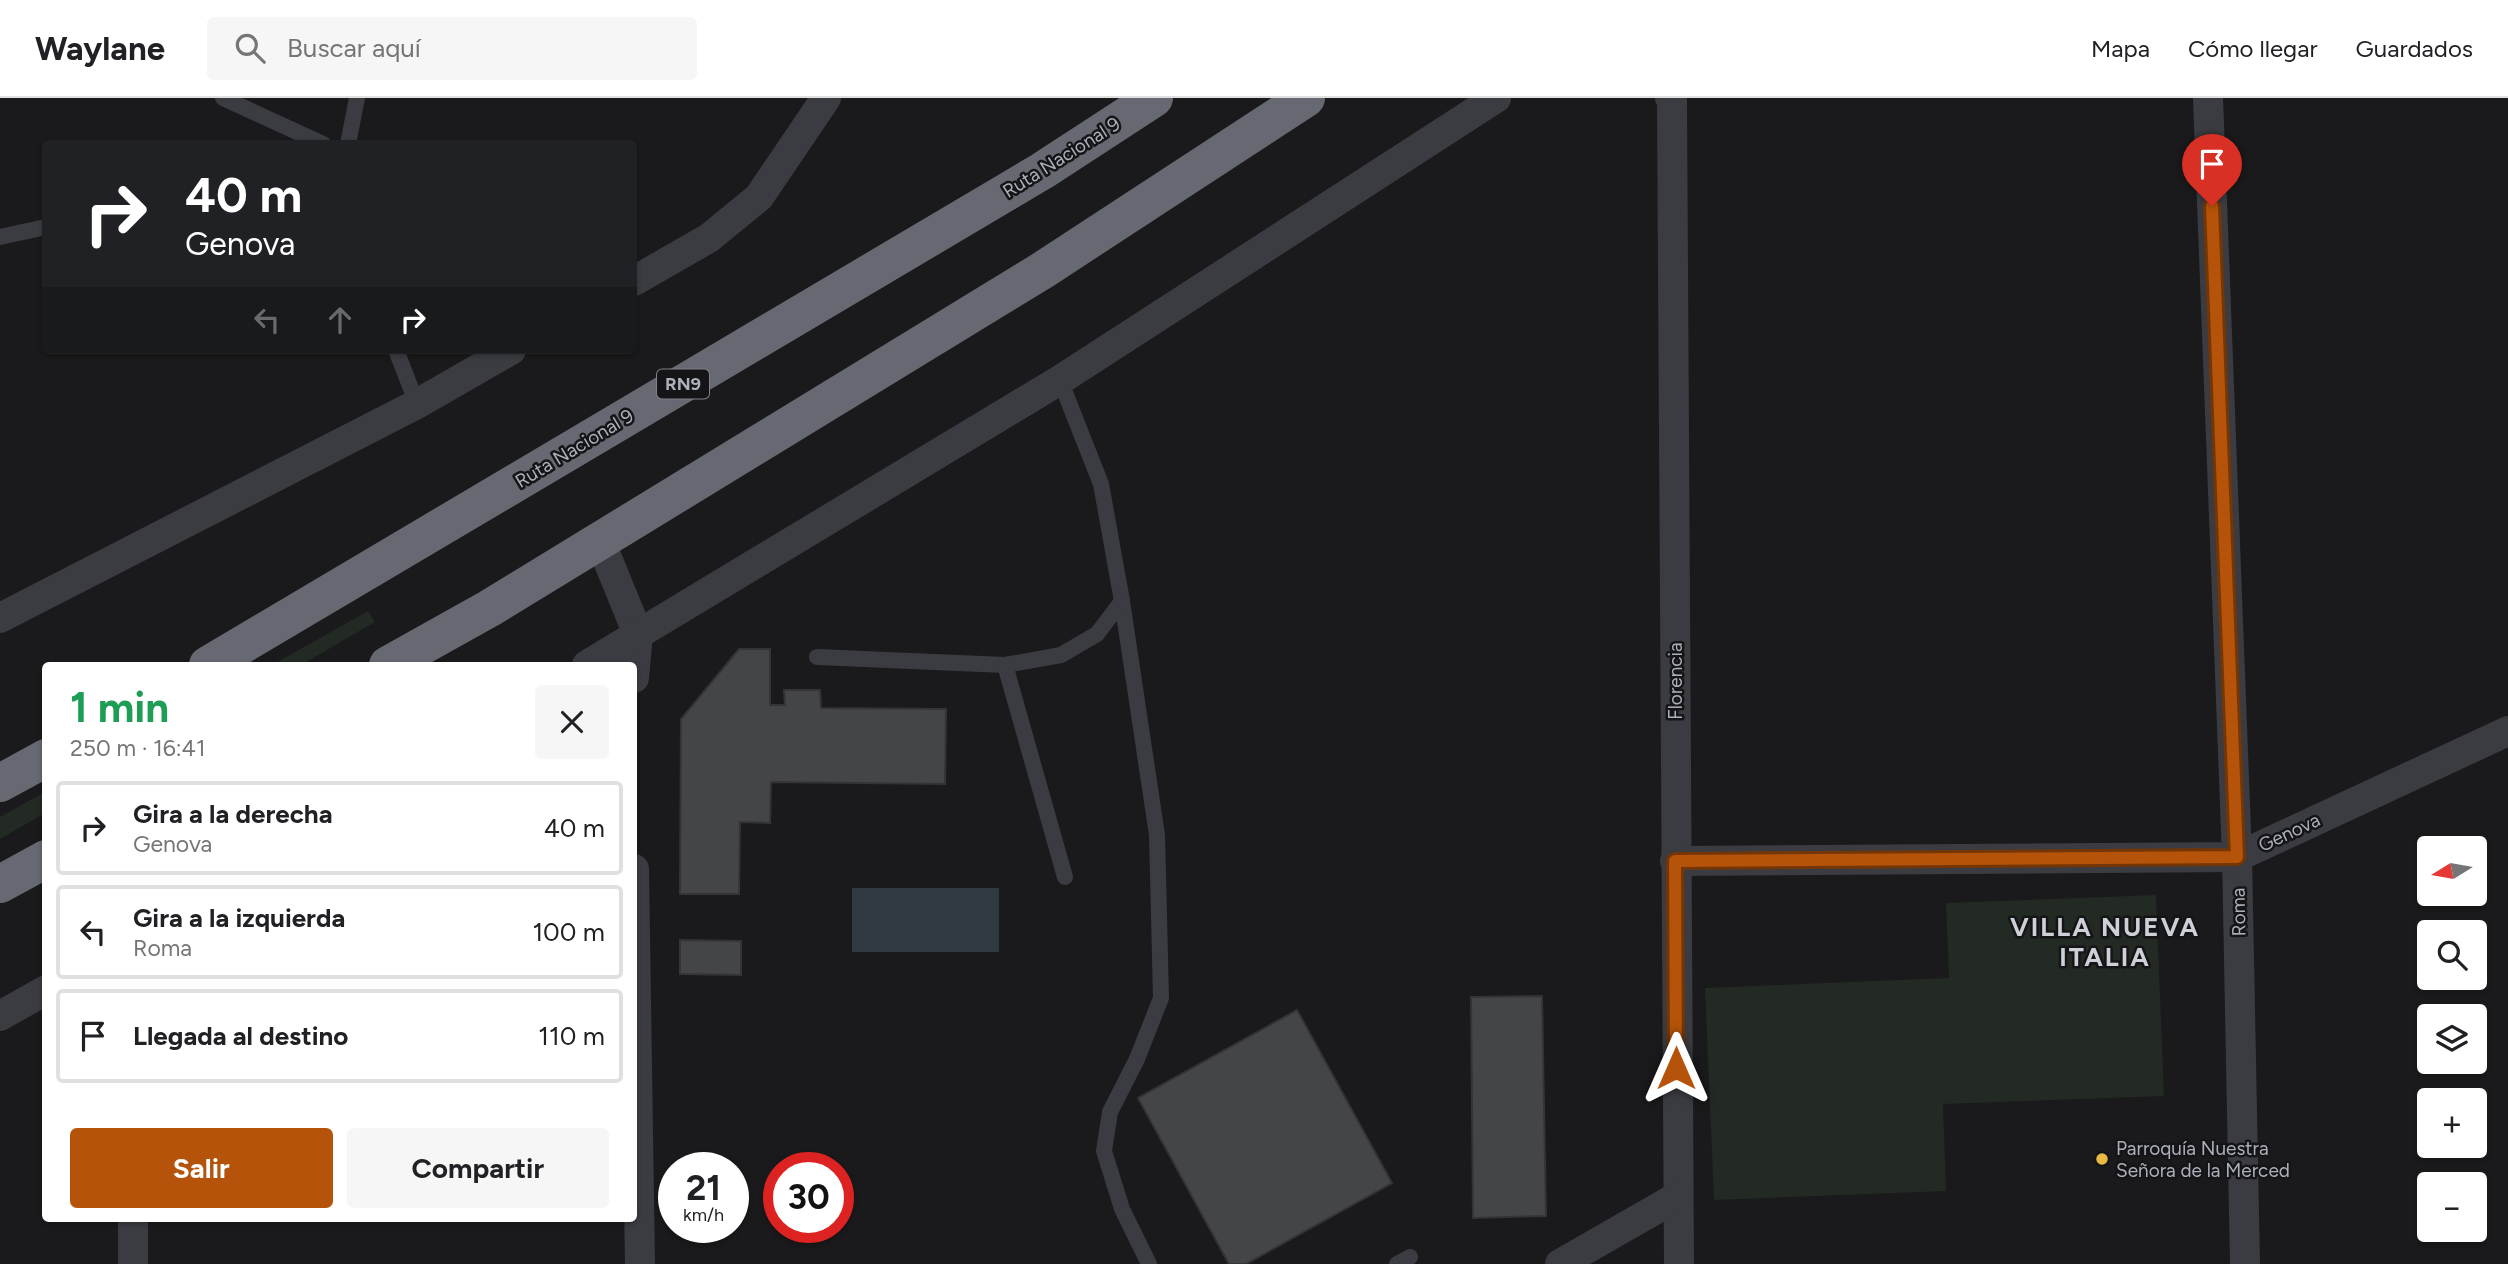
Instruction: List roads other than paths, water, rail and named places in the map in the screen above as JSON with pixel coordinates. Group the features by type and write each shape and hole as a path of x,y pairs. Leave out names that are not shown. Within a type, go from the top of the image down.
{"highway":[{"name":"Ruta Nacional 9","path":"213,662 1030,178 1154,98"},
{"path":"393,662 490,608 1044,270 1306,98"},
{"path":"0,783 42,760"},
{"path":"0,884 42,861"}],"street":[{"path":"637,279 709,238 759,197 826,98"},
{"path":"592,662 1060,380 1496,98"},
{"name":"Roma","path":"2208,98 2237,857 2245,1264"},
{"name":"Florencia","path":"1673,99 1679,1264"},
{"path":"0,618 417,404 504,354"},
{"path":"600,541 638,634 635,662"},
{"name":"Genova","path":"1675,861 2237,857 2508,731"},
{"path":"0,1016 42,992"},
{"path":"637,1066 640,1264"},
{"path":"1560,1264 1677,1197"},
{"path":"133,1222 133,1264"}],"lane":[{"path":"223,98 314,140"},
{"path":"349,140 357,98"},
{"path":"0,237 42,228"},
{"path":"398,354 417,404"},
{"path":"1060,380 1101,484 1122,601 1157,835 1161,998 1137,1059 1110,1112 1104,1151 1122,1209 1149,1264"},
{"path":"817,657 1005,665 1061,655 1097,634 1122,601"},
{"path":"1005,665 1065,877"}],"place":[{"name":"Parroquía Nuestra Señora de la Merced","path":"2102,1159"}],"district":[{"name":"VILLA NUEVA ITALIA","path":"2105,942"}]}
